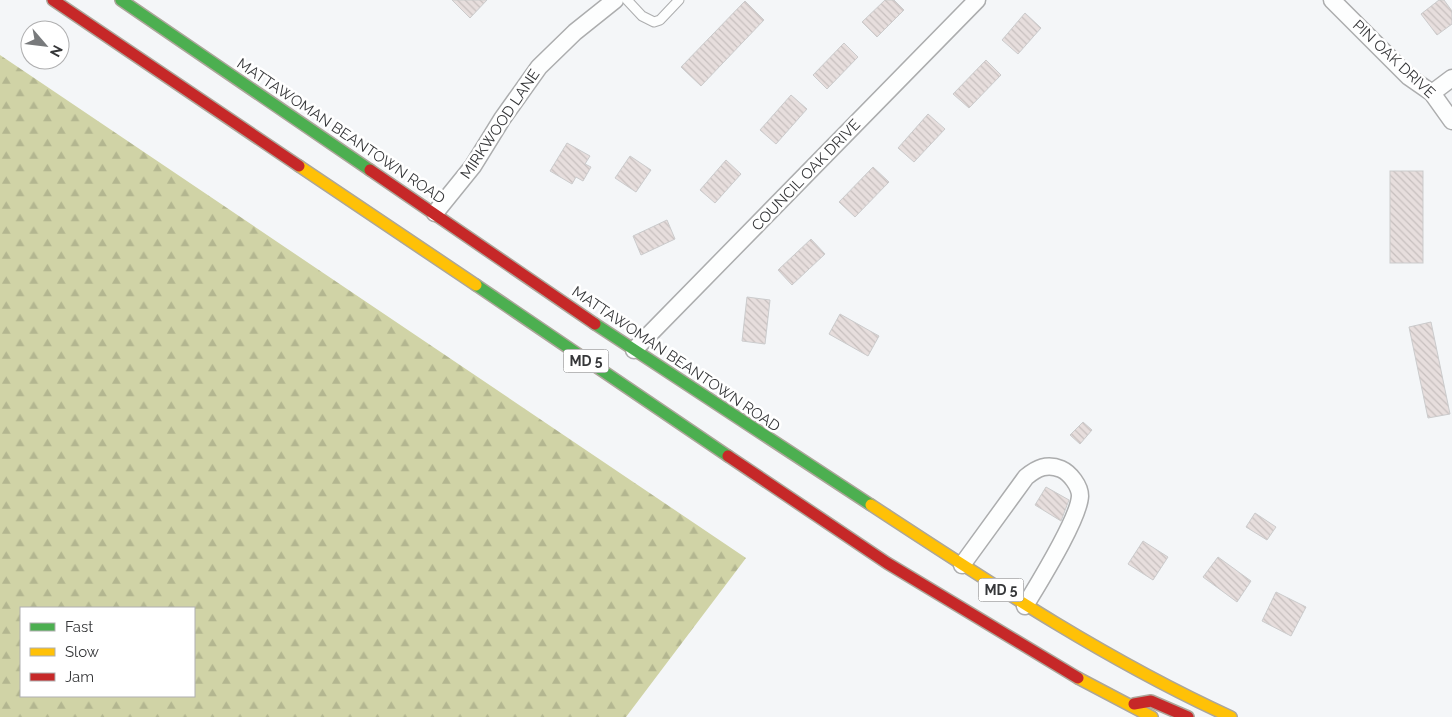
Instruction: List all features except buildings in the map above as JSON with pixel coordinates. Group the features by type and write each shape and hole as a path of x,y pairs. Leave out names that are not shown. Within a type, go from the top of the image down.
{"highway":[{"name":"MD 5","path":"52,0 887,562 1127,711 1152,717"},
{"name":"MATTAWOMAN BEANTOWN ROAD","path":"121,0 436,213 626,351 858,496 1025,606 1194,700 1231,717"},
{"path":"318,179 384,209"},
{"path":"626,351 655,378"},
{"path":"858,496 874,520"},
{"path":"821,504 887,562"},
{"path":"1120,686 1127,711 1151,701 1188,717"}],"street":[{"name":"MIRKWOOD LANE","path":"436,213 474,166 502,119 539,67 575,32 615,0"},
{"name":"COUNCIL OAK DRIVE","path":"626,351 977,0"},
{"name":"PIN OAK DRIVE","path":"1332,0 1409,77 1432,93 1452,121"},
{"path":"1432,93 1452,78"},
{"path":"962,565 1026,477 1041,467 1053,466 1065,471 1076,484 1080,495 1078,505 1066,533 1025,606"}],"lane":[{"path":"627,0 642,16 654,22 660,20 679,0"}],"green space":[{"path":"0,55 20,70 746,558 626,717 0,717"}],"traffic: fast":[{"path":"121,0 370,170"},
{"path":"476,285 728,456"},
{"path":"595,324 871,505"}],"traffic: slow":[{"path":"299,166 476,285"},
{"path":"871,505 1047,618 1137,670 1231,717"},
{"path":"1078,678 1152,717"}],"traffic: jam":[{"path":"53,0 299,166"},
{"path":"370,170 595,324"},
{"path":"728,456 887,563 1078,678"},
{"path":"1134,704 1151,701 1188,717"}]}
